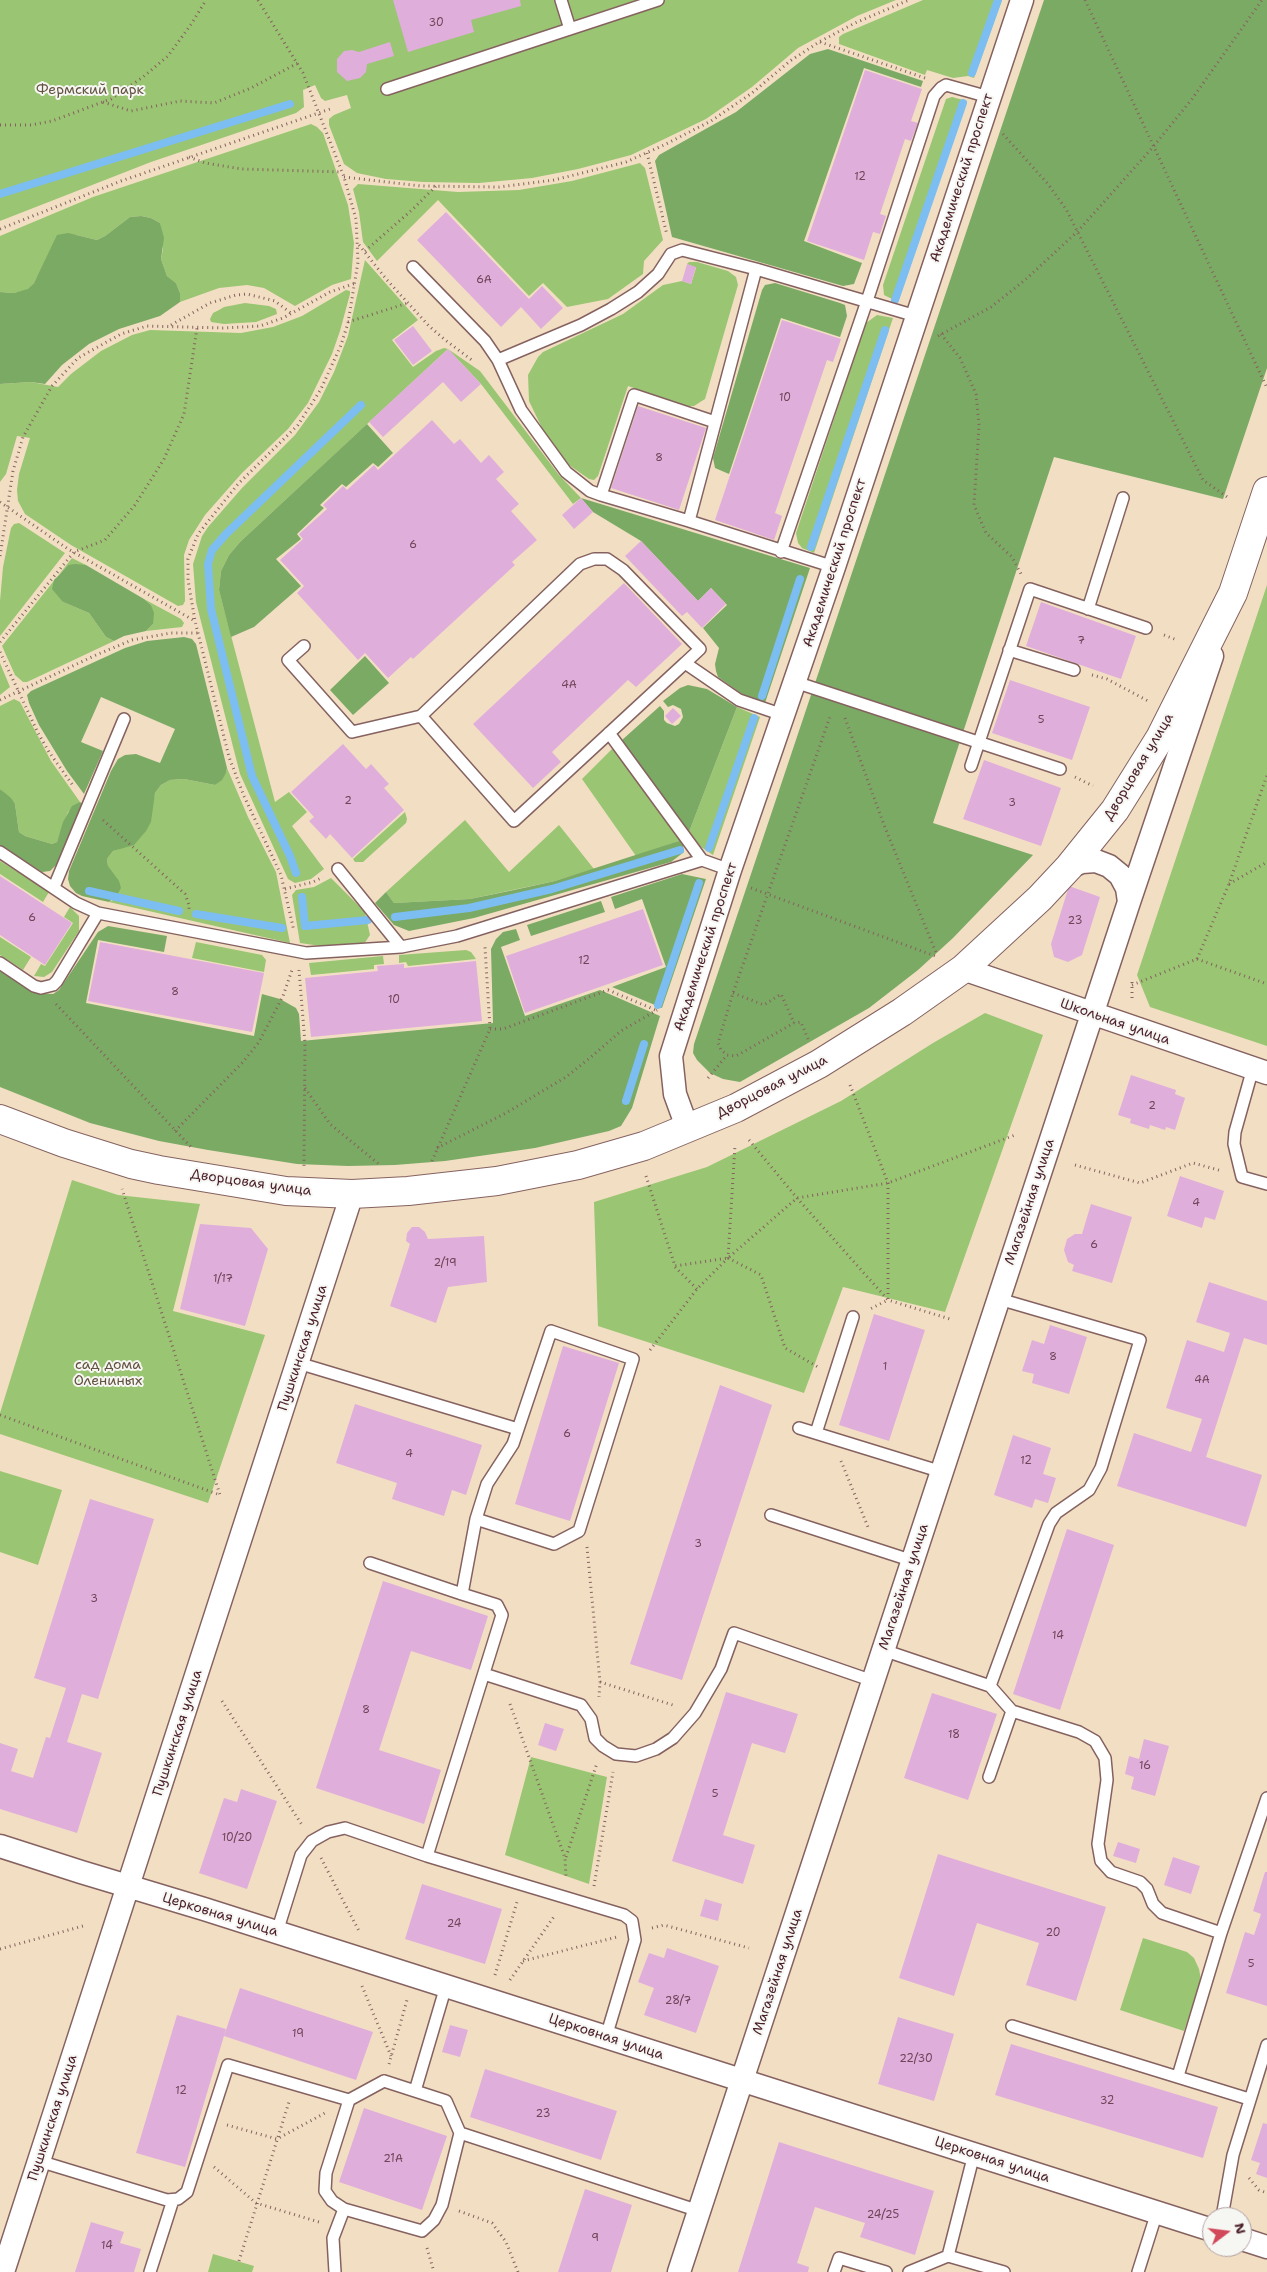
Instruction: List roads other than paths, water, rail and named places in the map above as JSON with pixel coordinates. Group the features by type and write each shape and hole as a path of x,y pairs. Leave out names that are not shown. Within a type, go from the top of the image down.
{"main road":[{"name":"Дворцовая улица","path":"0,1119 64,1143 131,1164 159,1170 286,1191 352,1194 408,1191 497,1181 578,1165 644,1146 736,1108 818,1064 902,1012 963,970 1040,898 1069,867 1116,810 1160,738 1233,593 1267,491"}],"street":[{"name":"Академический проспект","path":"687,1127 675,1094 671,1056 736,877 783,715 1022,0"},
{"name":"Магазейная улица","path":"679,2272 1129,902 1233,593"},
{"path":"1069,867 1082,862 1096,861 1109,866 1120,875 1127,888 1129,902"},
{"name":"Школьная улица","path":"963,970 1260,1071"},
{"name":"Пушкинская улица","path":"3,2272 352,1194"},
{"name":"Церковная улица","path":"0,1846 277,1932 1202,2227"},
{"path":"1252,2242 1267,2247"}],"lane":[{"path":"561,0 570,29"},
{"path":"387,89 658,0"},
{"path":"781,552 937,92 946,85 989,97"},
{"path":"498,360 581,326 611,309 638,292 658,274 671,254 676,250 694,252 756,269 916,316"},
{"path":"413,267 485,341 498,360 529,423 566,472 590,491 601,496 689,520 781,552 834,567"},
{"path":"689,520 756,269"},
{"path":"601,496 634,395 715,422"},
{"path":"1088,609 1124,498"},
{"path":"304,646 288,660 352,732 421,716 580,564 594,559 607,559 623,570 700,650 514,821 421,716"},
{"path":"971,766 1030,589 1146,628"},
{"path":"1009,650 1074,670"},
{"path":"685,663 740,700 783,715"},
{"path":"795,682 1060,770"},
{"path":"54,887 124,719"},
{"path":"608,733 702,860 736,877"},
{"path":"0,852 76,903 98,913 297,952 335,953 401,947 458,936 702,860"},
{"path":"338,869 401,947"},
{"path":"0,963 40,988 52,985 57,981 98,913"},
{"path":"1260,1071 1235,1132 1234,1144 1242,1177 1267,1184"},
{"path":"990,1686 1049,1524 1056,1513 1089,1490 1102,1468 1140,1340 999,1299"},
{"path":"816,1433 853,1317"},
{"path":"462,1594 476,1519 487,1484 513,1444 551,1331 633,1359 579,1531 554,1544 476,1519"},
{"path":"298,1363 518,1429"},
{"path":"799,1428 942,1472"},
{"path":"771,1515 912,1561"},
{"path":"370,1563 497,1604 501,1609 501,1620 427,1856"},
{"path":"484,1674 572,1700 581,1705 586,1711 591,1719 595,1738 602,1746 616,1754 636,1756 656,1749 673,1738 695,1713 721,1669 734,1633 873,1681"},
{"path":"883,1650 990,1686 1012,1711 1079,1732 1095,1741 1106,1758 1107,1780 1098,1844 1102,1861 1111,1872 1140,1882 1147,1889 1153,1904 1162,1913 1221,1933"},
{"path":"990,1777 1012,1711"},
{"path":"1178,2076 1221,1933 1267,1798"},
{"path":"277,1932 301,1855 312,1841 328,1832 345,1828 427,1856 624,1915 632,1921 636,1932 636,1940 606,2037"},
{"path":"415,2091 446,1986"},
{"path":"1012,2026 1250,2099"},
{"path":"1224,2207 1232,2156 1267,2045"},
{"path":"39,2162 172,2200 184,2196 188,2192 228,2065 349,2100"},
{"path":"384,2081 415,2091 446,2101 460,2133 442,2204 434,2220 422,2231 344,2209 332,2201 325,2191 326,2172 349,2100 384,2081"},
{"path":"460,2133 699,2211"},
{"path":"948,2256 974,2154"},
{"path":"150,2272 172,2200"},
{"path":"335,2272 333,2238 344,2209"},
{"path":"1138,2272 1157,2212"},
{"path":"909,2272 948,2256 1004,2272"},
{"path":"834,2272 839,2258 886,2272"}],"waterway":[{"path":"972,73 998,0"},
{"path":"895,300 963,103"},
{"path":"0,194 290,104"},
{"path":"811,547 885,330"},
{"path":"296,873 290,856 252,776 211,609 208,564 212,550 226,534 361,405"},
{"path":"762,696 800,579"},
{"path":"709,848 754,718"},
{"path":"395,917 469,908 552,889 680,850"},
{"path":"658,1005 699,883"},
{"path":"89,891 179,911"},
{"path":"302,897 305,926 368,920"},
{"path":"196,914 282,928"},
{"path":"626,1101 644,1044"}],"park label":[{"name":"Фермский парк","path":"90,90"},
{"name":"сад дома Олениных","path":"108,1374"}]}
